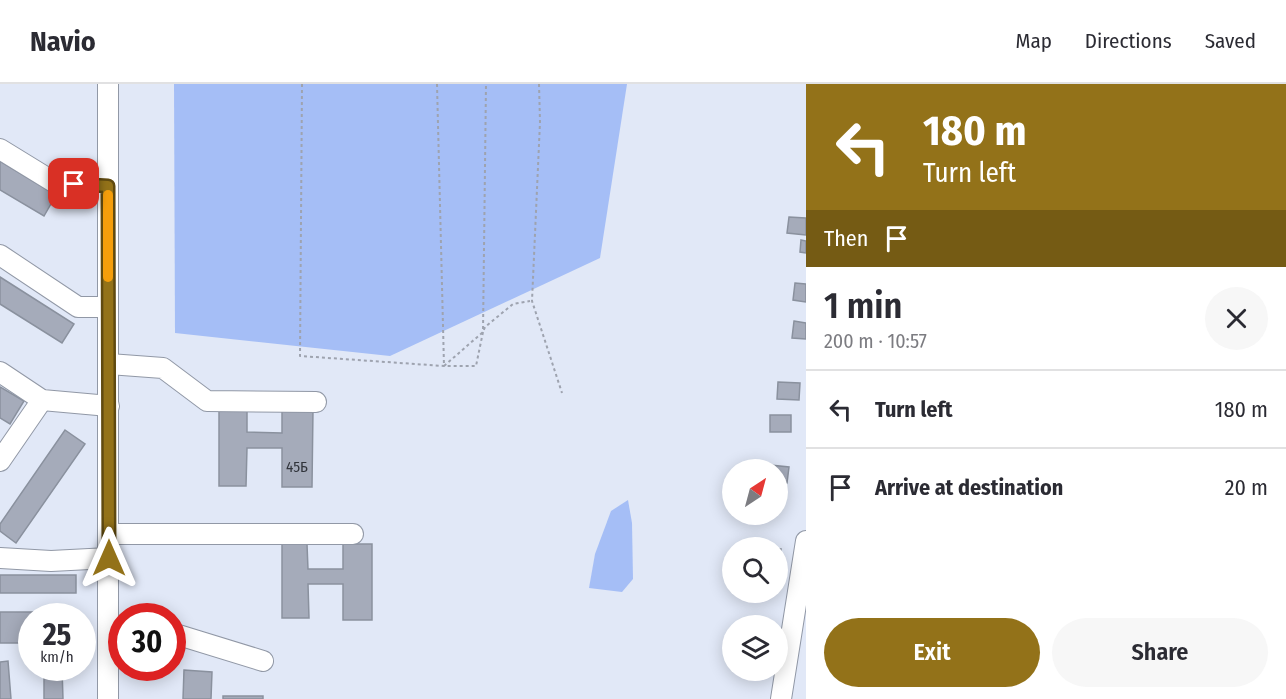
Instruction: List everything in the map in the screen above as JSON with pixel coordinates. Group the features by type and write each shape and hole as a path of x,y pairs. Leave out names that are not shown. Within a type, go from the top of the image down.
{"street":[{"path":"108,84 109,558 114,603"},
{"path":"0,149 57,184 108,186"},
{"path":"0,255 78,307 108,307"},
{"path":"109,364 163,368 207,401 316,402"},
{"path":"0,372 42,400 109,406"},
{"path":"0,460 42,400"},
{"path":"109,534 353,534"},
{"path":"781,699 806,541"},
{"path":"0,558 51,561 109,558"},
{"path":"186,637 263,661"},
{"path":"108,699 110,681"}],"path":[{"path":"302,84 300,356 444,366 476,366 483,332 486,84"},
{"path":"437,84 444,366"},
{"path":"539,84 540,122 532,301 562,393"},
{"path":"444,366 513,304 532,301"}],"shaded area":[{"path":"174,84 627,84 600,258 390,356 175,333"},
{"path":"628,500 632,523 633,579 622,592 589,588 595,554 611,511"}],"building":[{"path":"0,161 56,195 44,216 0,190"},
{"path":"789,217 806,218 806,235 787,233"},
{"path":"801,240 806,241 806,253 800,252"},
{"path":"0,277 74,324 62,343 0,304"},
{"path":"795,283 806,284 806,302 793,300"},
{"path":"794,321 806,323 806,339 792,338"},
{"path":"778,382 800,383 799,400 777,399"},
{"path":"0,387 24,401 10,424 0,418"},
{"path":"219,409 247,409 247,432 282,433 282,409 313,409 312,487 282,487 282,448 247,448 246,486 219,486"},
{"path":"770,415 791,415 791,432 770,432"},
{"path":"65,430 85,444 16,543 0,531 0,524"},
{"path":"282,544 307,544 308,569 343,569 343,544 372,544 372,620 343,620 343,584 308,584 309,618 282,618"},
{"path":"0,575 76,575 76,593 0,593"},
{"path":"0,612 18,612 18,643 0,643"},
{"path":"8,661 11,699 0,699 0,662"},
{"path":"186,670 212,672 211,699 183,699"},
{"path":"44,681 62,681 63,699 44,699"},
{"path":"223,696 263,696 263,699 223,699"}],"slow traffic":[{"path":"108,195 108,277"}],"route":[{"path":"74,184 108,186 109,558"}]}
